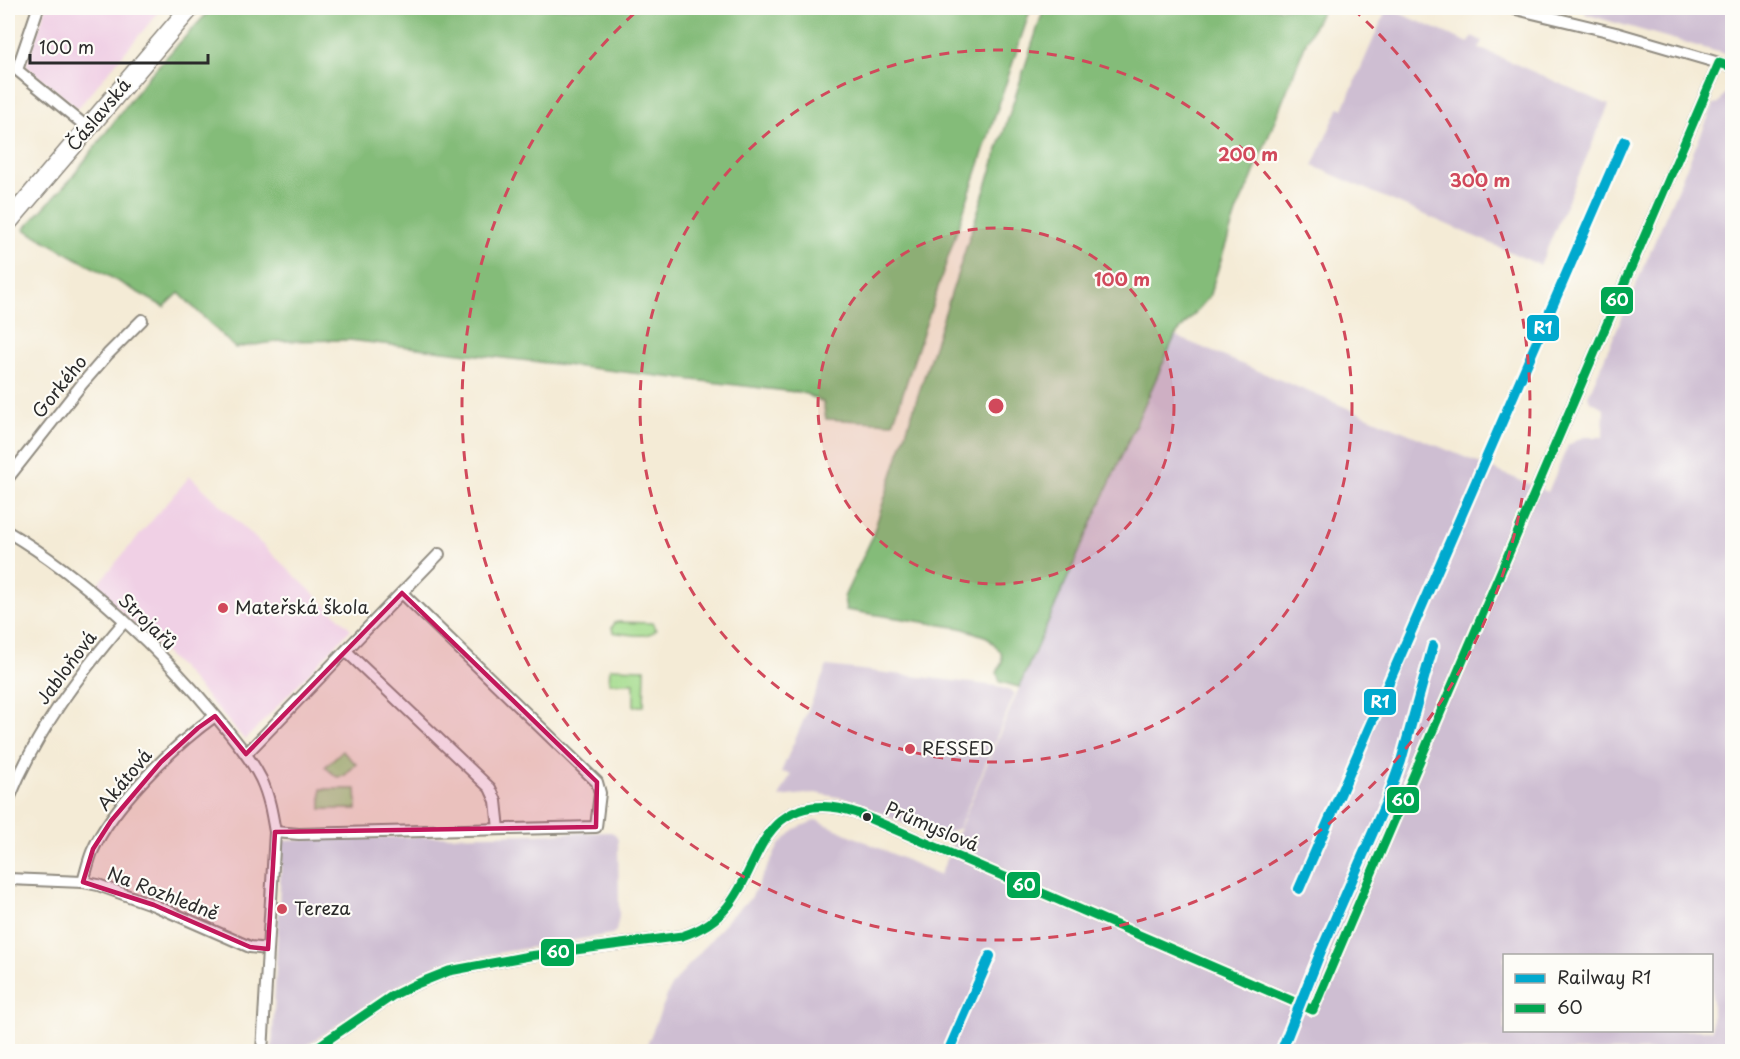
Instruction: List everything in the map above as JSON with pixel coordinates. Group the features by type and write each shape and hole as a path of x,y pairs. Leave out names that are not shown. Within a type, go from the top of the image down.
{"main road":[{"name":"Čáslavská","path":"8,222 190,8"}],"street":[{"path":"38,8 17,70 88,128"},
{"path":"1512,8 1616,33 1732,67"},
{"name":"Průmyslová","path":"310,1052 392,996 449,971 505,960 682,936 696,932 715,919 730,904 764,841 776,825 799,810 820,805 843,808 857,813 1313,1010 1719,63"},
{"name":"Gorkého","path":"8,478 82,384 142,320"},
{"name":"Strojařů","path":"8,532 63,568 124,622 190,686 246,754 262,782 275,832 262,1052"},
{"path":"246,754 439,554"},
{"path":"275,832 299,834 596,827 600,793 597,782 402,593"},
{"name":"Jabloňová","path":"8,801 33,747 54,713 78,676 124,622"},
{"path":"346,651 490,788 495,798 499,829"},
{"name":"Akátová","path":"83,882 93,849 122,807 171,752 215,716"},
{"name":"Na Rozhledně","path":"8,879 83,882 98,885 154,905 250,947 268,949"}],"highlighted area":[{"path":"402,593 597,782 596,827 275,832 268,949 250,947 154,905 83,882 93,849 111,821 161,762 198,728 215,716 246,754"}],"shaded area":[{"path":"46,8 162,8 78,108 26,66"},
{"path":"1387,8 1469,43 1472,36 1482,41 1479,48 1609,105 1540,265 1313,166 1339,107 1343,109"},
{"path":"1587,8 1732,8 1732,56 1585,14"},
{"path":"1732,89 1732,1051 644,1052 671,986 731,916 751,898 779,845 795,829 816,820 940,875 1071,565 1175,336 1548,492 1568,445 1584,437 1603,437 1604,408 1590,401 1588,396 1714,104 1719,103"},
{"name":"Mateřská škola","path":"190,476 351,629 245,740 182,669 95,587"},
{"path":"827,666 997,686 1015,693 959,828 934,837 848,799 815,793 779,797 791,774 781,772"},
{"path":"611,832 618,840 619,916 616,931 612,934 492,954 441,967 417,976 389,991 298,1051 272,1052 282,841"}],"green space":[{"path":"212,8 1031,8 893,423 826,419 823,402 804,393 349,340 280,341 235,348 179,293 164,307 24,229 70,180 148,77"},
{"path":"1044,8 1323,8 1307,40 1237,210 1209,297 1175,336 1019,687 1000,682 997,673 1002,662 1001,652 987,637 961,628 846,610 844,597 871,540"},
{"path":"615,622 652,623 656,630 643,635 617,633 613,632 612,628"},
{"path":"610,668 645,669 644,706 634,706 634,683 609,683"},
{"path":"342,751 356,764 344,776 337,777 325,767"},
{"path":"321,789 356,789 357,809 321,809"}],"rail line":[{"name":"R1","path":"1299,889 1624,141"},
{"name":"R1","path":"1281,1052 1321,951 1387,800 1401,761 1433,646"},
{"name":"R1","path":"948,1052 990,956"}],"transit line":[{"name":"60","path":"310,1052 392,996 449,971 529,956 682,936 696,931 718,916 734,899 759,849 773,829 793,813 817,807 830,807 857,813 1313,1010 1719,63 1732,67"}],"place":[{"name":"Mateřská škola","path":"223,608"},
{"name":"RESSED","path":"910,749"},
{"name":"Tereza","path":"282,909"}]}
